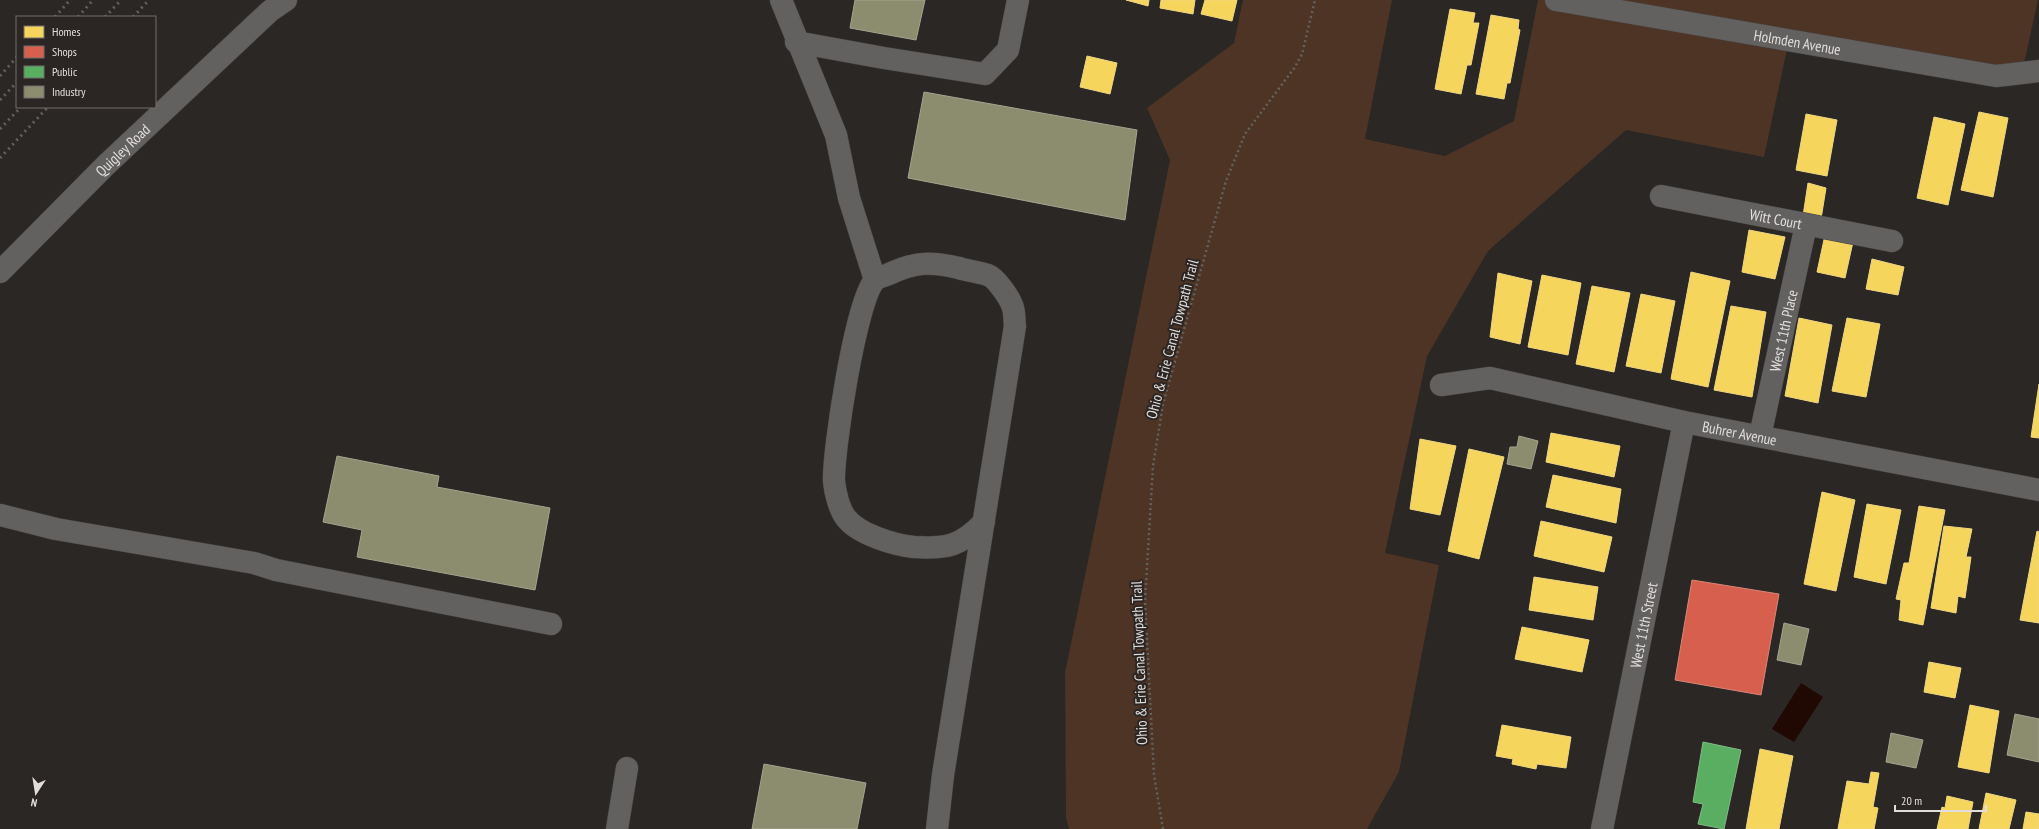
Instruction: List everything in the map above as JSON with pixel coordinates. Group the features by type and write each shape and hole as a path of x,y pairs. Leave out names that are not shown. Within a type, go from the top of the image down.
{"street":[{"name":"Quigley Road","path":"0,272 106,165 270,11 286,0"},
{"path":"781,0 796,42 836,135 849,198 875,280"},
{"path":"796,42 985,74 1008,50 1018,0"},
{"name":"Holmden Avenue","path":"1556,0 1996,76 2039,70"},
{"name":"Witt Court","path":"1661,196 1892,241"},
{"name":"West 11th Place","path":"1760,436 1806,225"},
{"path":"937,829 943,775 984,522 1015,326 1013,306 1004,291 990,276 945,265 921,262 902,268 875,280 863,304 847,374 836,452 834,481 838,500 846,518 864,533 891,542 910,546 935,548 954,544 971,536 984,522"},
{"name":"Buhrer Avenue","path":"1441,385 1490,378 1684,422 2039,490"},
{"name":"West 11th Street","path":"1602,829 1684,422"},
{"path":"0,515 56,530 254,563 284,571 550,624"},
{"path":"617,829 627,768"}],"path":[{"name":"Ohio & Erie Canal Towpath Trail","path":"1163,829 1154,775 1145,600 1153,466 1163,404 1226,181 1236,152 1245,134 1295,67 1302,54 1315,0"}],"shaded area":[{"path":"1243,0 1392,0 1365,139 1445,156 1514,121 1538,0 2038,0 2022,73 1789,40 1764,157 1626,130 1488,251 1427,356 1385,553 1439,565 1399,772 1367,829 1069,829 1066,818 1065,673 1170,160 1147,108 1234,43"},
{"path":"1801,683 1823,697 1794,742 1772,729"}],"building: Homes":[{"path":"1126,0 1149,0 1148,6"},
{"path":"1161,0 1195,0 1193,14 1160,8"},
{"path":"1205,0 1237,0 1232,21 1201,14"},
{"path":"1450,9 1475,13 1473,23 1479,23 1471,65 1467,65 1461,94 1435,89"},
{"path":"1491,15 1519,20 1518,29 1520,30 1510,83 1507,83 1504,99 1476,94"},
{"path":"1087,56 1117,63 1110,94 1080,87"},
{"path":"1979,112 2008,118 1993,197 1961,190"},
{"path":"1806,114 1837,120 1827,176 1796,170"},
{"path":"1934,117 1965,124 1948,205 1917,198"},
{"path":"1808,183 1826,188 1821,219 1803,216"},
{"path":"1749,230 1785,237 1775,279 1742,272"},
{"path":"1825,235 1853,242 1845,278 1817,272"},
{"path":"1872,259 1904,267 1898,295 1866,289"},
{"path":"1691,272 1730,281 1708,387 1671,379"},
{"path":"1498,273 1532,281 1520,344 1490,337"},
{"path":"1542,275 1581,283 1568,355 1528,347"},
{"path":"1592,286 1630,293 1614,372 1576,364"},
{"path":"1641,294 1675,301 1661,373 1626,366"},
{"path":"1731,306 1766,312 1752,397 1714,390"},
{"path":"1799,318 1832,325 1818,403 1785,396"},
{"path":"1847,318 1880,324 1866,397 1832,391"},
{"path":"2039,384 2039,438 2031,437"},
{"path":"1551,433 1620,446 1614,477 1546,462"},
{"path":"1420,439 1456,446 1440,515 1410,509"},
{"path":"1469,449 1504,457 1479,559 1448,551"},
{"path":"1553,475 1621,489 1616,523 1546,507"},
{"path":"1822,492 1855,500 1836,591 1804,584"},
{"path":"1867,504 1901,510 1886,584 1854,577"},
{"path":"1919,506 1945,510 1923,625 1899,620 1901,600 1896,599 1904,563 1909,563"},
{"path":"1541,521 1612,537 1604,572 1534,556"},
{"path":"1944,526 1972,529 1966,557 1971,557 1965,598 1958,596 1956,613 1931,608"},
{"path":"2037,531 2039,532 2039,623 2020,620"},
{"path":"1534,577 1598,587 1593,620 1529,610"},
{"path":"1522,627 1589,640 1582,672 1515,659"},
{"path":"1929,662 1961,668 1955,698 1924,692"},
{"path":"1970,705 1999,711 1989,773 1958,767"},
{"path":"1502,725 1571,737 1566,768 1537,764 1536,769 1512,764 1513,759 1496,756"},
{"path":"1760,749 1793,756 1779,829 1746,829"},
{"path":"1871,772 1879,773 1873,807 1878,808 1874,829 1838,829 1847,781 1869,784"},
{"path":"1986,793 2016,800 2009,829 1979,829"},
{"path":"1947,796 1973,802 1968,829 1937,829 1942,807 1945,808"},
{"path":"2026,812 2039,814 2039,829 2023,829"}],"building: Shops":[{"path":"1692,580 1779,594 1761,695 1675,680"}],"building: Public":[{"path":"1703,742 1741,750 1724,829 1698,824 1703,804 1693,802"}],"building: Industry":[{"path":"855,0 925,0 916,40 850,28"},
{"path":"924,92 1137,130 1125,220 908,178"},
{"path":"1519,436 1538,441 1531,469 1507,464 1510,447 1517,447"},
{"path":"337,456 439,476 437,487 550,508 535,590 357,557 362,530 323,522"},
{"path":"1784,623 1809,629 1801,665 1777,660"},
{"path":"2015,714 2039,719 2039,762 2007,755"},
{"path":"1891,733 1923,740 1916,768 1886,762"},
{"path":"764,764 866,783 857,829 752,829"}],"railway":[{"path":"56,16 70,0"},
{"path":"79,16 93,0"},
{"path":"106,16 121,0"},
{"path":"134,16 149,0"},
{"path":"0,76 16,58"},
{"path":"0,100 16,83"},
{"path":"0,129 20,108"},
{"path":"0,158 47,108"}]}
